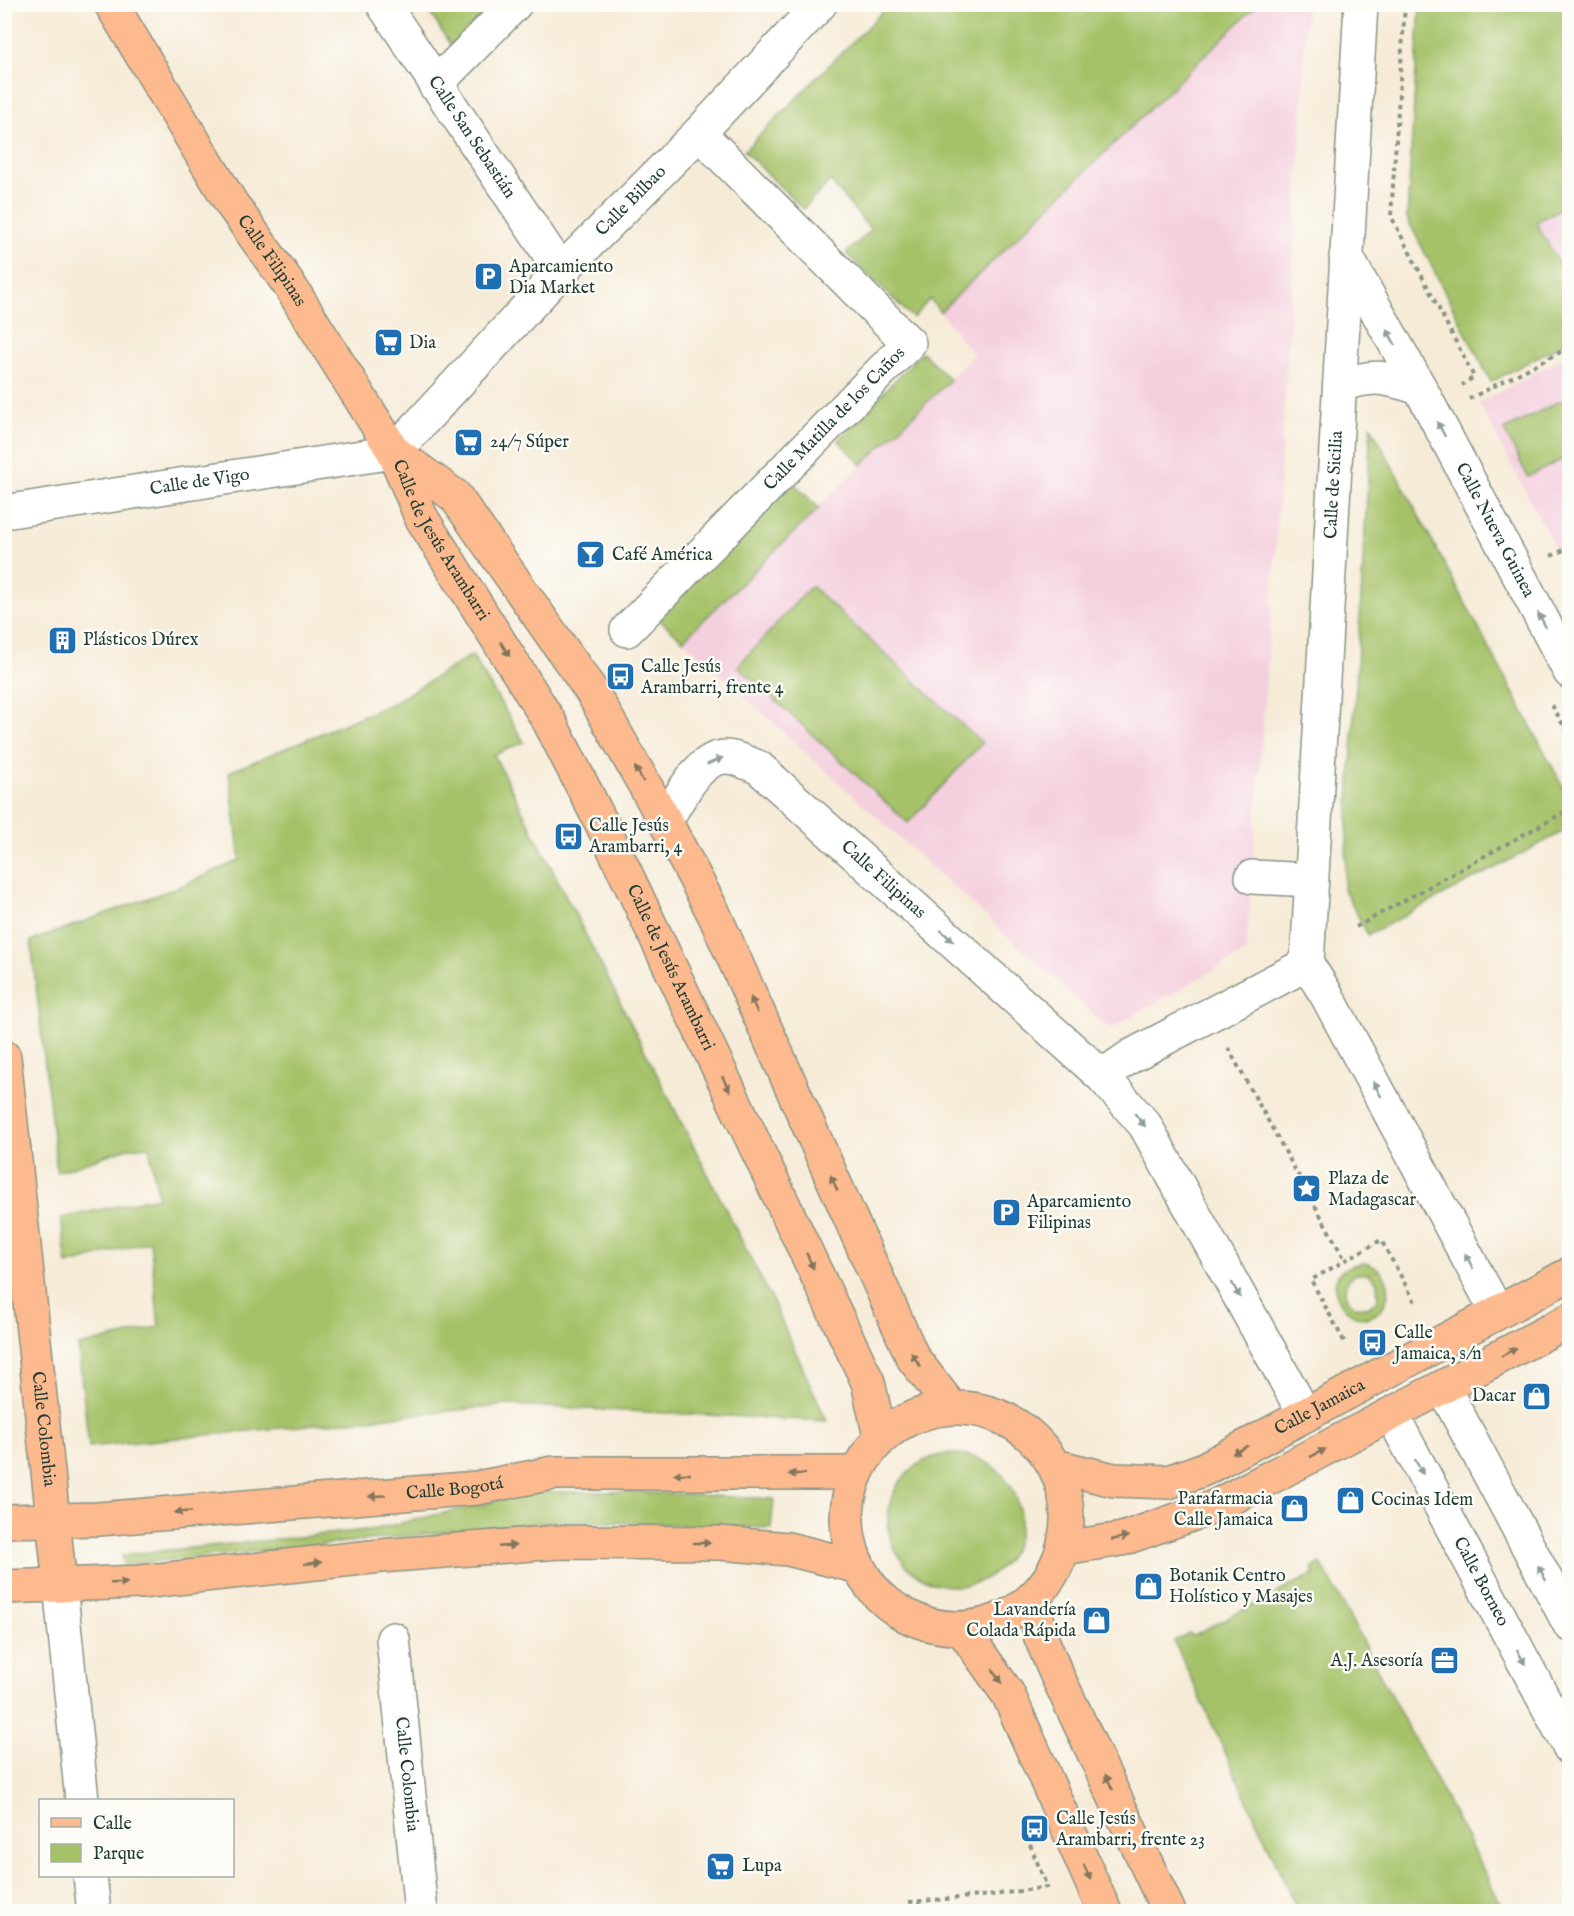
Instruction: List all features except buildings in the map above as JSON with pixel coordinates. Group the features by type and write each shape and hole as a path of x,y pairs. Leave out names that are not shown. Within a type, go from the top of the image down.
{"main road":[{"name":"Calle Filipinas","path":"111,4 231,203 288,283 394,452 455,496"},
{"name":"Calle de Jesús Arambarri","path":"394,452 421,517 549,721 604,828 868,1382 880,1437"},
{"name":"Calle de Jesús Arambarri","path":"455,496 592,692 665,821 714,914 913,1358 951,1407"},
{"name":"Calle Colombia","path":"4,1058 60,1585"},
{"name":"Calle Jamaica","path":"1055,1466 1114,1480 1168,1482 1202,1470 1569,1274"},
{"path":"1063,1548 1122,1539 1214,1507 1569,1320"},
{"path":"951,1407 992,1412 1028,1433 1055,1466 1067,1506 1063,1548 1052,1575 1034,1597 1000,1620 962,1629 919,1622 882,1600 856,1566 845,1520 855,1473 880,1437 913,1415 951,1407"},
{"name":"Calle Bogotá","path":"4,1521 98,1519 477,1488 553,1473 855,1473"},
{"path":"4,1587 140,1582 381,1556 559,1542 720,1543 788,1549 856,1566"},
{"path":"1034,1597 1040,1635 1055,1671 1168,1911"},
{"path":"962,1629 1008,1694 1105,1911"}],"street":[{"name":"Calle San Sebastián","path":"383,4 561,271"},
{"path":"435,85 515,4"},
{"name":"Calle Bilbao","path":"394,452 561,271 699,133 820,4"},
{"name":"Calle de Sicilia","path":"1307,964 1361,4"},
{"name":"Calle Matilla de los Caños","path":"627,630 909,343 699,133"},
{"name":"Calle Nueva Guinea","path":"1346,256 1425,397 1569,672"},
{"path":"1340,385 1368,377 1377,377 1425,397"},
{"name":"Calle de Vigo","path":"4,512 394,452"},
{"name":"Calle Filipinas","path":"665,821 699,770 712,760 726,756 758,767 1102,1076"},
{"path":"1252,877 1311,880"},
{"path":"1305,1415 1145,1125 1102,1076 1131,1056 1307,964 1326,994 1497,1312"},
{"path":"1443,1387 1569,1625"},
{"name":"Calle Borneo","path":"1392,1415 1569,1749"},
{"name":"Calle Colombia","path":"60,1585 82,1799"},
{"name":"Calle Colombia","path":"393,1639 421,1911"},
{"path":"90,1877 94,1911"}],"path":[{"path":"1405,4 1391,216 1474,376 1425,397"},
{"path":"1469,399 1569,347"},
{"path":"1551,556 1569,547"},
{"path":"1356,927 1569,809"},
{"path":"1223,1040 1345,1260"},
{"path":"1344,1341 1311,1280 1345,1260 1381,1240 1414,1302"},
{"path":"909,1902 993,1895 1047,1887 1027,1835"}],"shaded area":[{"path":"1257,5 1306,5 1302,120 1273,587 1246,952 1109,1029 683,640 974,355 940,312"},
{"path":"1569,204 1569,282 1536,221"},
{"path":"1569,354 1569,575 1479,403"}],"green space":[{"path":"425,5 492,5 451,46"},
{"path":"889,5 1257,5 940,312 930,299 913,318 846,253 871,230 830,181 803,209 744,151"},
{"path":"1420,5 1569,5 1569,204 1536,222 1569,282 1569,340 1491,382 1407,218"},
{"path":"922,352 950,380 862,465 838,440"},
{"path":"1569,396 1569,456 1528,477 1504,430"},
{"path":"1371,426 1569,798 1570,828 1368,935 1344,889"},
{"path":"793,483 819,508 683,640 656,617"},
{"path":"811,586 982,743 908,823 738,666"},
{"path":"472,655 524,742 494,755 772,1300 827,1421 508,1405 89,1447 78,1346 159,1327 150,1241 67,1265 61,1218 158,1197 149,1146 128,1148 57,1172 31,941 181,886 240,860 229,772 393,703"},
{"path":"1364,1263 1377,1269 1386,1278 1387,1298 1384,1305 1373,1316 1361,1317 1349,1312 1340,1302 1336,1290 1337,1278 1346,1268","holes":["1357,1274 1369,1274 1377,1282 1378,1299 1369,1307 1353,1306 1345,1293 1346,1284"]},
{"path":"954,1454 979,1459 1000,1474 1015,1495 1020,1520 1015,1545 1000,1566 979,1581 954,1586 929,1581 908,1566 893,1545 888,1520 893,1495 908,1474 929,1459"},
{"path":"532,1492 638,1492 774,1499 771,1528 577,1521 535,1523 123,1565 122,1555 376,1529"},
{"path":"1321,1563 1505,1911 1298,1911 1174,1641 1189,1633 1192,1636 1314,1574 1312,1568"}],"place":[{"name":"Aparcamiento Dia Market","path":"488,277"},
{"name":"Dia","path":"388,343"},
{"name":"24/7 Súper","path":"469,442"},
{"name":"Café América","path":"591,555"},
{"name":"Plásticos Dúrex","path":"62,640"},
{"name":"Calle Jesús Arambarri, frente 4","path":"620,677"},
{"name":"Calle Jesús Arambarri, 4","path":"568,836"},
{"name":"Plaza de Madagascar","path":"1307,1189"},
{"name":"Aparcamiento Filipinas","path":"1006,1212"},
{"name":"Calle Jamaica, s/n","path":"1373,1343"},
{"name":"Dacar","path":"1537,1396"},
{"name":"Cocinas Idem","path":"1350,1500"},
{"name":"Parafarmacia Calle Jamaica","path":"1294,1509"},
{"name":"Botanik Centro Holístico y Masajes","path":"1148,1586"},
{"name":"Lavandería Colada Rápida","path":"1097,1620"},
{"name":"A.J. Asesoría","path":"1444,1661"},
{"name":"Calle Jesús Arambarri, frente 23","path":"1035,1829"},
{"name":"Lupa","path":"721,1866"}]}
